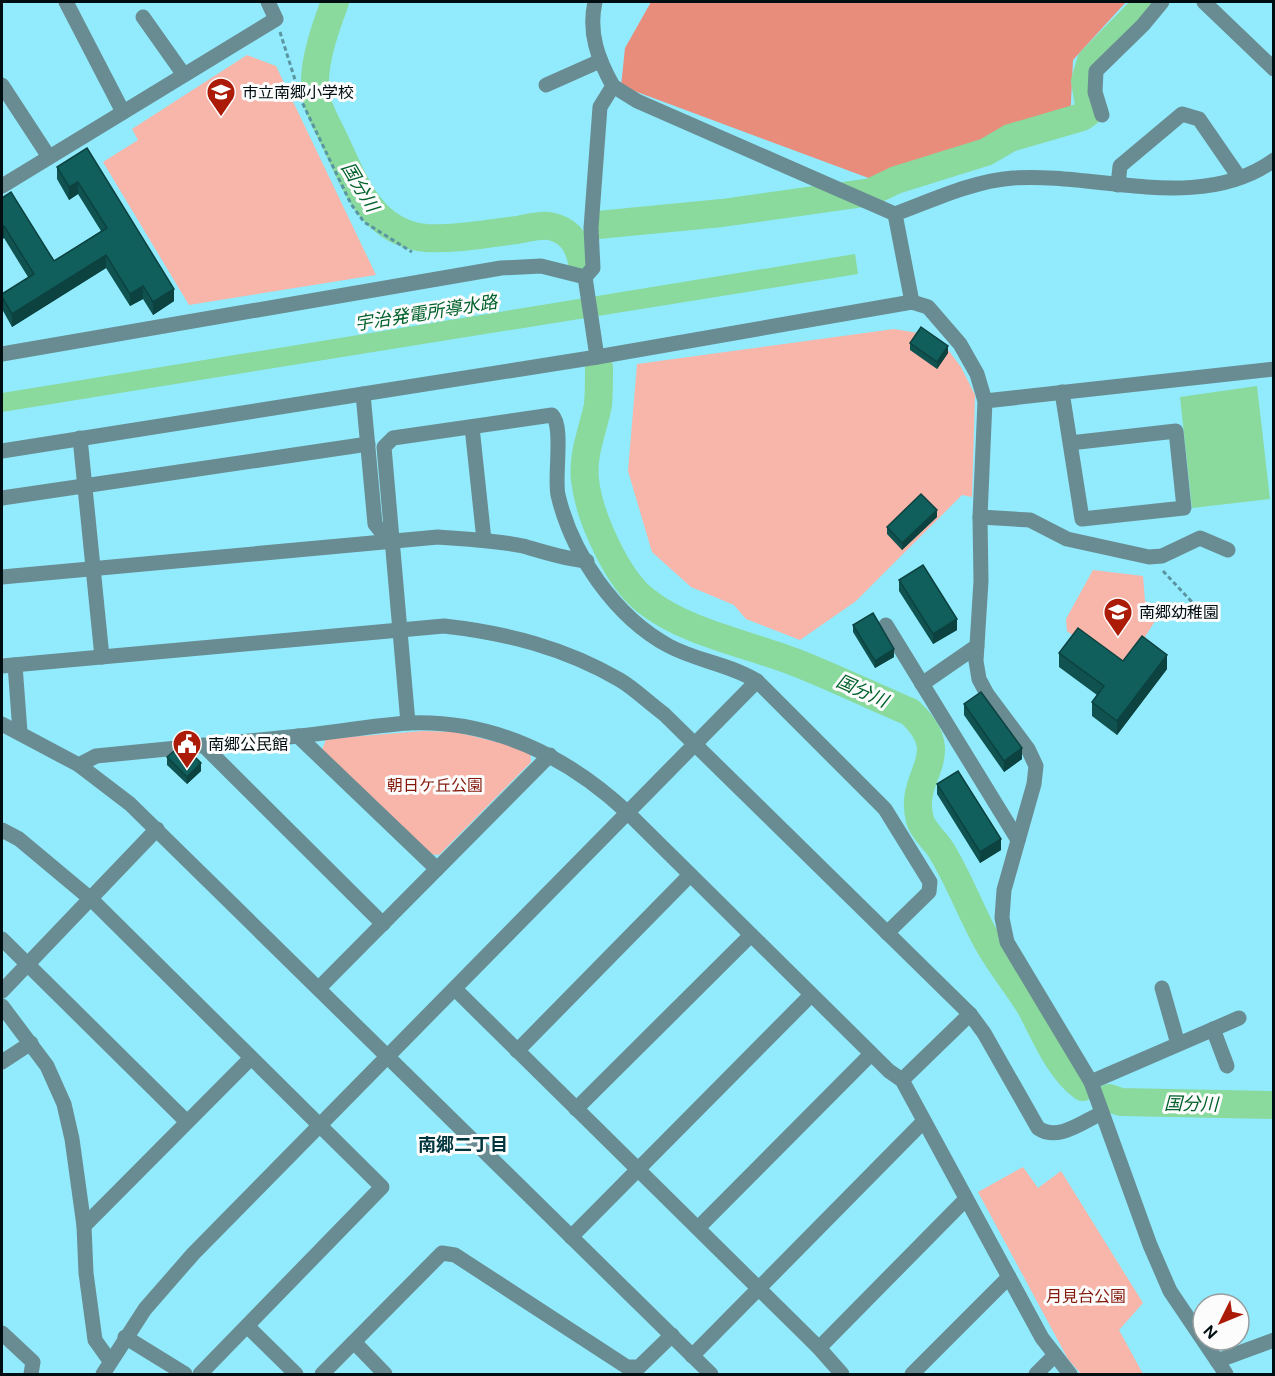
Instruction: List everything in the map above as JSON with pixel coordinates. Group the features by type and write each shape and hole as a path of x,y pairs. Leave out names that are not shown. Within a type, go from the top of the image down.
{"street":[{"path":"66,2 123,112"},
{"path":"2,186 276,19 268,2"},
{"path":"595,2 592,36 600,61 614,86 637,102 896,214 970,186 1011,178 1047,178 1179,189 1239,177 1274,160"},
{"path":"1102,115 1095,92 1096,71 1143,25 1162,2"},
{"path":"1204,2 1274,69"},
{"path":"143,17 184,75"},
{"path":"546,85 600,61"},
{"path":"2,85 49,157"},
{"path":"585,277 593,268 591,228 600,107 614,86"},
{"path":"1118,184 1120,166 1182,114 1199,119 1239,177"},
{"path":"896,214 912,302"},
{"path":"2,354 501,268 541,266 585,277"},
{"path":"585,277 597,357"},
{"path":"2,451 597,357 912,302 928,307 960,344 978,375 985,401 980,517 981,581 977,646 979,679 987,694 1028,749 1036,766 1034,784 1004,890 1002,918 1007,942 1091,1082 1150,1245 1170,1291 1222,1368 1274,1340"},
{"path":"985,401 1274,369"},
{"path":"1062,392 1082,519 1184,508 1176,431 1070,442"},
{"path":"363,394 375,524 382,533 392,539"},
{"path":"408,723 384,447 393,438 552,415 557,420 558,494 568,524 586,561 605,589 634,623 669,646 738,669 757,681 885,809 930,882 929,892 887,933"},
{"path":"472,427 484,540"},
{"path":"80,438 102,657"},
{"path":"2,498 368,444"},
{"path":"980,517 1030,520 1067,539 1149,557 1162,556 1200,538 1228,550"},
{"path":"2,577 392,539 438,537 484,540 522,546 561,558 586,561"},
{"path":"20,732 8,665 400,628 444,626 473,629 541,644 621,681 663,714 695,744 970,1014 984,1033 1038,1128 1055,1135 1102,1113"},
{"path":"886,626 1018,840"},
{"path":"922,684 977,646"},
{"path":"106,1368 125,1337 163,1286 757,681"},
{"path":"79,765 96,756 408,723 467,727 505,737 550,755 598,784 871,1054 902,1080 1009,1277 1055,1355 1070,1374"},
{"path":"2,724 79,765 121,797 319,988 711,1374"},
{"path":"298,736 436,869"},
{"path":"202,745 383,924"},
{"path":"319,988 550,755"},
{"path":"2,830 19,839 92,900 382,1187 200,1374"},
{"path":"2,991 30,965 156,830"},
{"path":"518,1051 690,875"},
{"path":"576,1109 751,935"},
{"path":"2,939 187,1122"},
{"path":"1162,987 1178,1044"},
{"path":"454,989 759,1288 842,1374"},
{"path":"571,1237 811,995"},
{"path":"2,1006 47,1066 64,1104 72,1139 84,1226 86,1273 95,1340 106,1368"},
{"path":"902,1080 970,1014"},
{"path":"1091,1082 1239,1018"},
{"path":"1212,1029 1227,1066"},
{"path":"2,1062 31,1043"},
{"path":"698,1228 871,1054"},
{"path":"84,1226 251,1058"},
{"path":"692,1356 924,1121"},
{"path":"819,1348 966,1198"},
{"path":"322,1374 442,1253 455,1255 627,1367 639,1367 672,1335"},
{"path":"912,1374 1009,1277"},
{"path":"247,1326 296,1374"},
{"path":"2,1333 33,1362 31,1374"},
{"path":"125,1337 185,1374"},
{"path":"354,1342 385,1374"},
{"path":"1036,1374 1055,1355"}],"path":[{"path":"276,19 302,102 351,204 364,222 412,252"},
{"path":"1149,557 1192,602"}],"green space":[{"path":"247,55 276,66 376,275 189,305 103,162 138,140 132,129"},
{"path":"894,329 924,334 946,347 961,367 975,395 972,497 962,495 856,601 800,640 746,619 734,605 691,587 652,552 628,471 637,364"},
{"path":"1093,570 1143,576 1145,601 1161,612 1122,672 1067,631 1066,619"},
{"name":"朝日ケ丘公園","path":"423,731 456,732 530,750 531,762 439,855 429,854 322,750 326,739"},
{"name":"月見台公園","path":"1023,1167 1038,1188 1061,1171 1143,1303 1119,1330 1143,1374 1081,1374 1068,1359 978,1192"}],"shaded area":[{"path":"651,2 1126,2 1073,60 1070,122 882,183 621,86 625,48"},
{"name":"宇治発電所導水路","path":"855,254 858,274 2,412 2,393"},
{"path":"1257,386 1270,499 1192,508 1180,397"}],"building":[{"path":"87,148 174,289 153,302 143,286 130,294 106,255 12,314 2,294 34,274 4,226 2,228 2,198 11,192 54,261 107,228 78,182 69,187 57,167"},
{"path":"921,327 948,346 937,362 910,343"},
{"path":"921,494 937,510 902,543 887,527"},
{"path":"923,565 957,619 933,634 899,580"},
{"path":"873,613 894,649 875,661 853,625"},
{"path":"1078,628 1123,661 1142,636 1167,655 1117,721 1092,702 1104,686 1059,653"},
{"path":"981,692 1022,748 1004,761 964,704"},
{"path":"174,751 182,752 187,758 192,754 201,763 187,777 167,757"},
{"path":"958,771 1001,839 980,852 937,784"}],"waterway":[{"name":"国分川","path":"335,2 319,54 315,76 317,100 358,189 379,216 392,227 407,234 426,238 460,237 537,226 557,228 564,231 574,241 580,253 583,268"},
{"path":"598,225 722,213 871,192 896,180 986,152 1010,138 1082,117 1090,111 1085,81 1091,61 1149,2"},
{"name":"国分川","path":"599,368 598,405 586,451 585,480 598,528 625,578 646,601 680,622 797,663 910,712 924,728 930,741 931,754 918,804 920,820 947,861 998,960 1031,1008 1060,1061 1074,1080 1083,1087"},
{"name":"国分川","path":"1109,1098 1121,1102 1274,1105"}],"place":[{"name":"市立南郷小学校","path":"221,118"},
{"name":"南郷幼稚園","path":"1118,638"},
{"name":"南郷公民館","path":"187,770"}],"district":[{"name":"南郷二丁目","path":"463,1145"}]}
